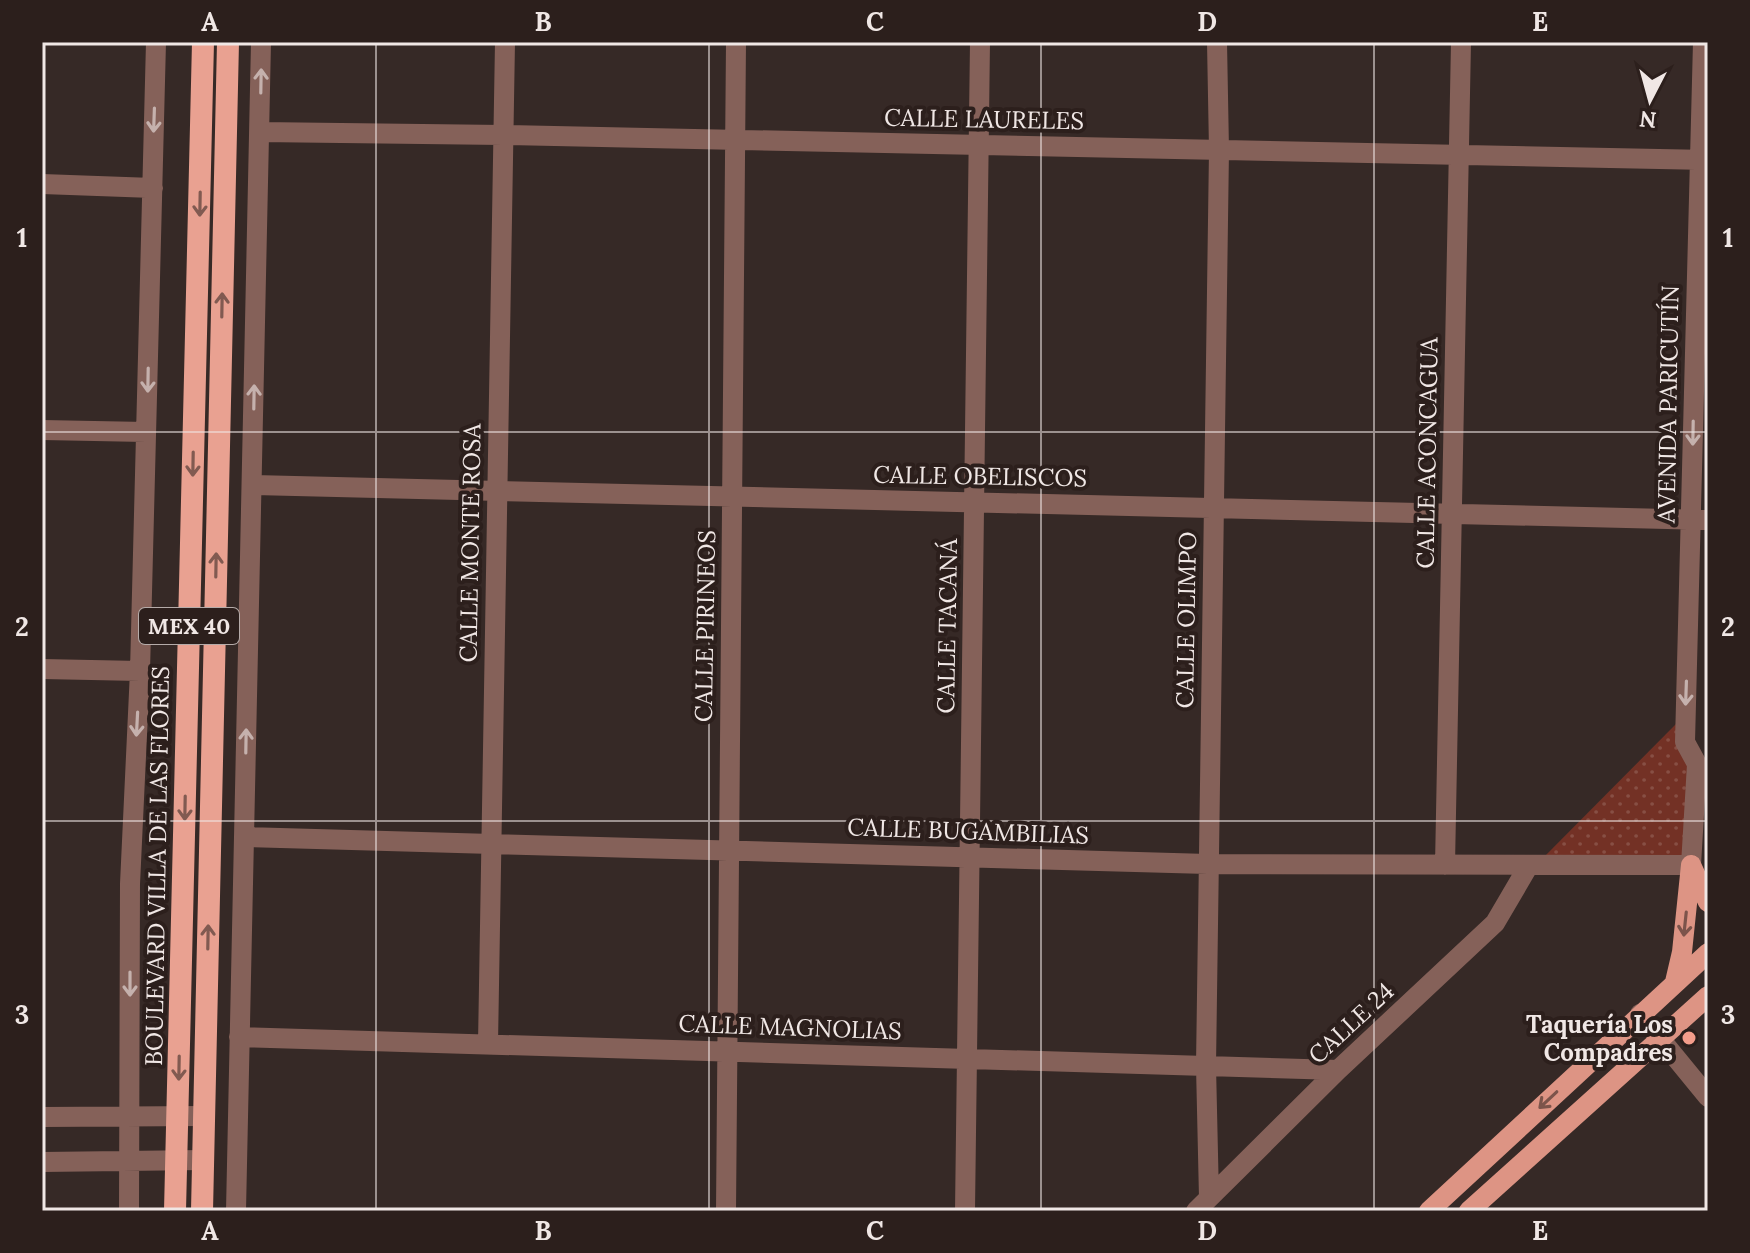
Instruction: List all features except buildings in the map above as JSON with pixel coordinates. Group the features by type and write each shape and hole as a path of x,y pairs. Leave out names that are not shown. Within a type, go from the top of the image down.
{"highway":[{"name":"BOULEVARD VILLA DE LAS FLORES","path":"175,1211 203,42"},
{"name":"MEX 40","path":"202,1211 228,42"}],"main road":[{"path":"1702,869 1708,902"},
{"path":"1675,982 1702,869"},
{"path":"1429,1211 1708,953"},
{"path":"1469,1211 1708,996"}],"street":[{"path":"129,1211 130,884 140,671 156,42"},
{"path":"236,1211 261,42"},
{"name":"CALLE MONTE ROSA","path":"488,1044 505,42"},
{"name":"CALLE PIRINEOS","path":"726,1211 736,42"},
{"name":"CALLE TACANÁ","path":"965,1211 980,42"},
{"name":"CALLE OLIMPO","path":"1203,1205 1219,150 1217,42"},
{"name":"CALLE ACONCAGUA","path":"1445,865 1461,42"},
{"name":"AVENIDA PARICUTÍN","path":"1702,869 1704,752 1685,742 1699,520 1703,42"},
{"name":"CALLE LAURELES","path":"260,132 1704,160"},
{"path":"42,184 153,188"},
{"path":"42,430 146,432"},
{"name":"CALLE OBELISCOS","path":"252,485 1699,520"},
{"path":"42,669 140,671"},
{"name":"CALLE BUGAMBILIAS","path":"244,837 1208,864 1702,869"},
{"name":"CALLE 24","path":"1203,1205 1338,1070 1495,923 1529,865"},
{"path":"1640,1014 1708,1097"},
{"name":"CALLE MAGNOLIAS","path":"239,1037 1338,1070"},
{"path":"42,1117 204,1116"},
{"path":"42,1162 203,1160"}],"shaded area":[{"path":"1678,722 1690,748 1689,863 1541,860"}],"place":[{"name":"Taquería Los Compadres","path":"1689,1038"}]}
